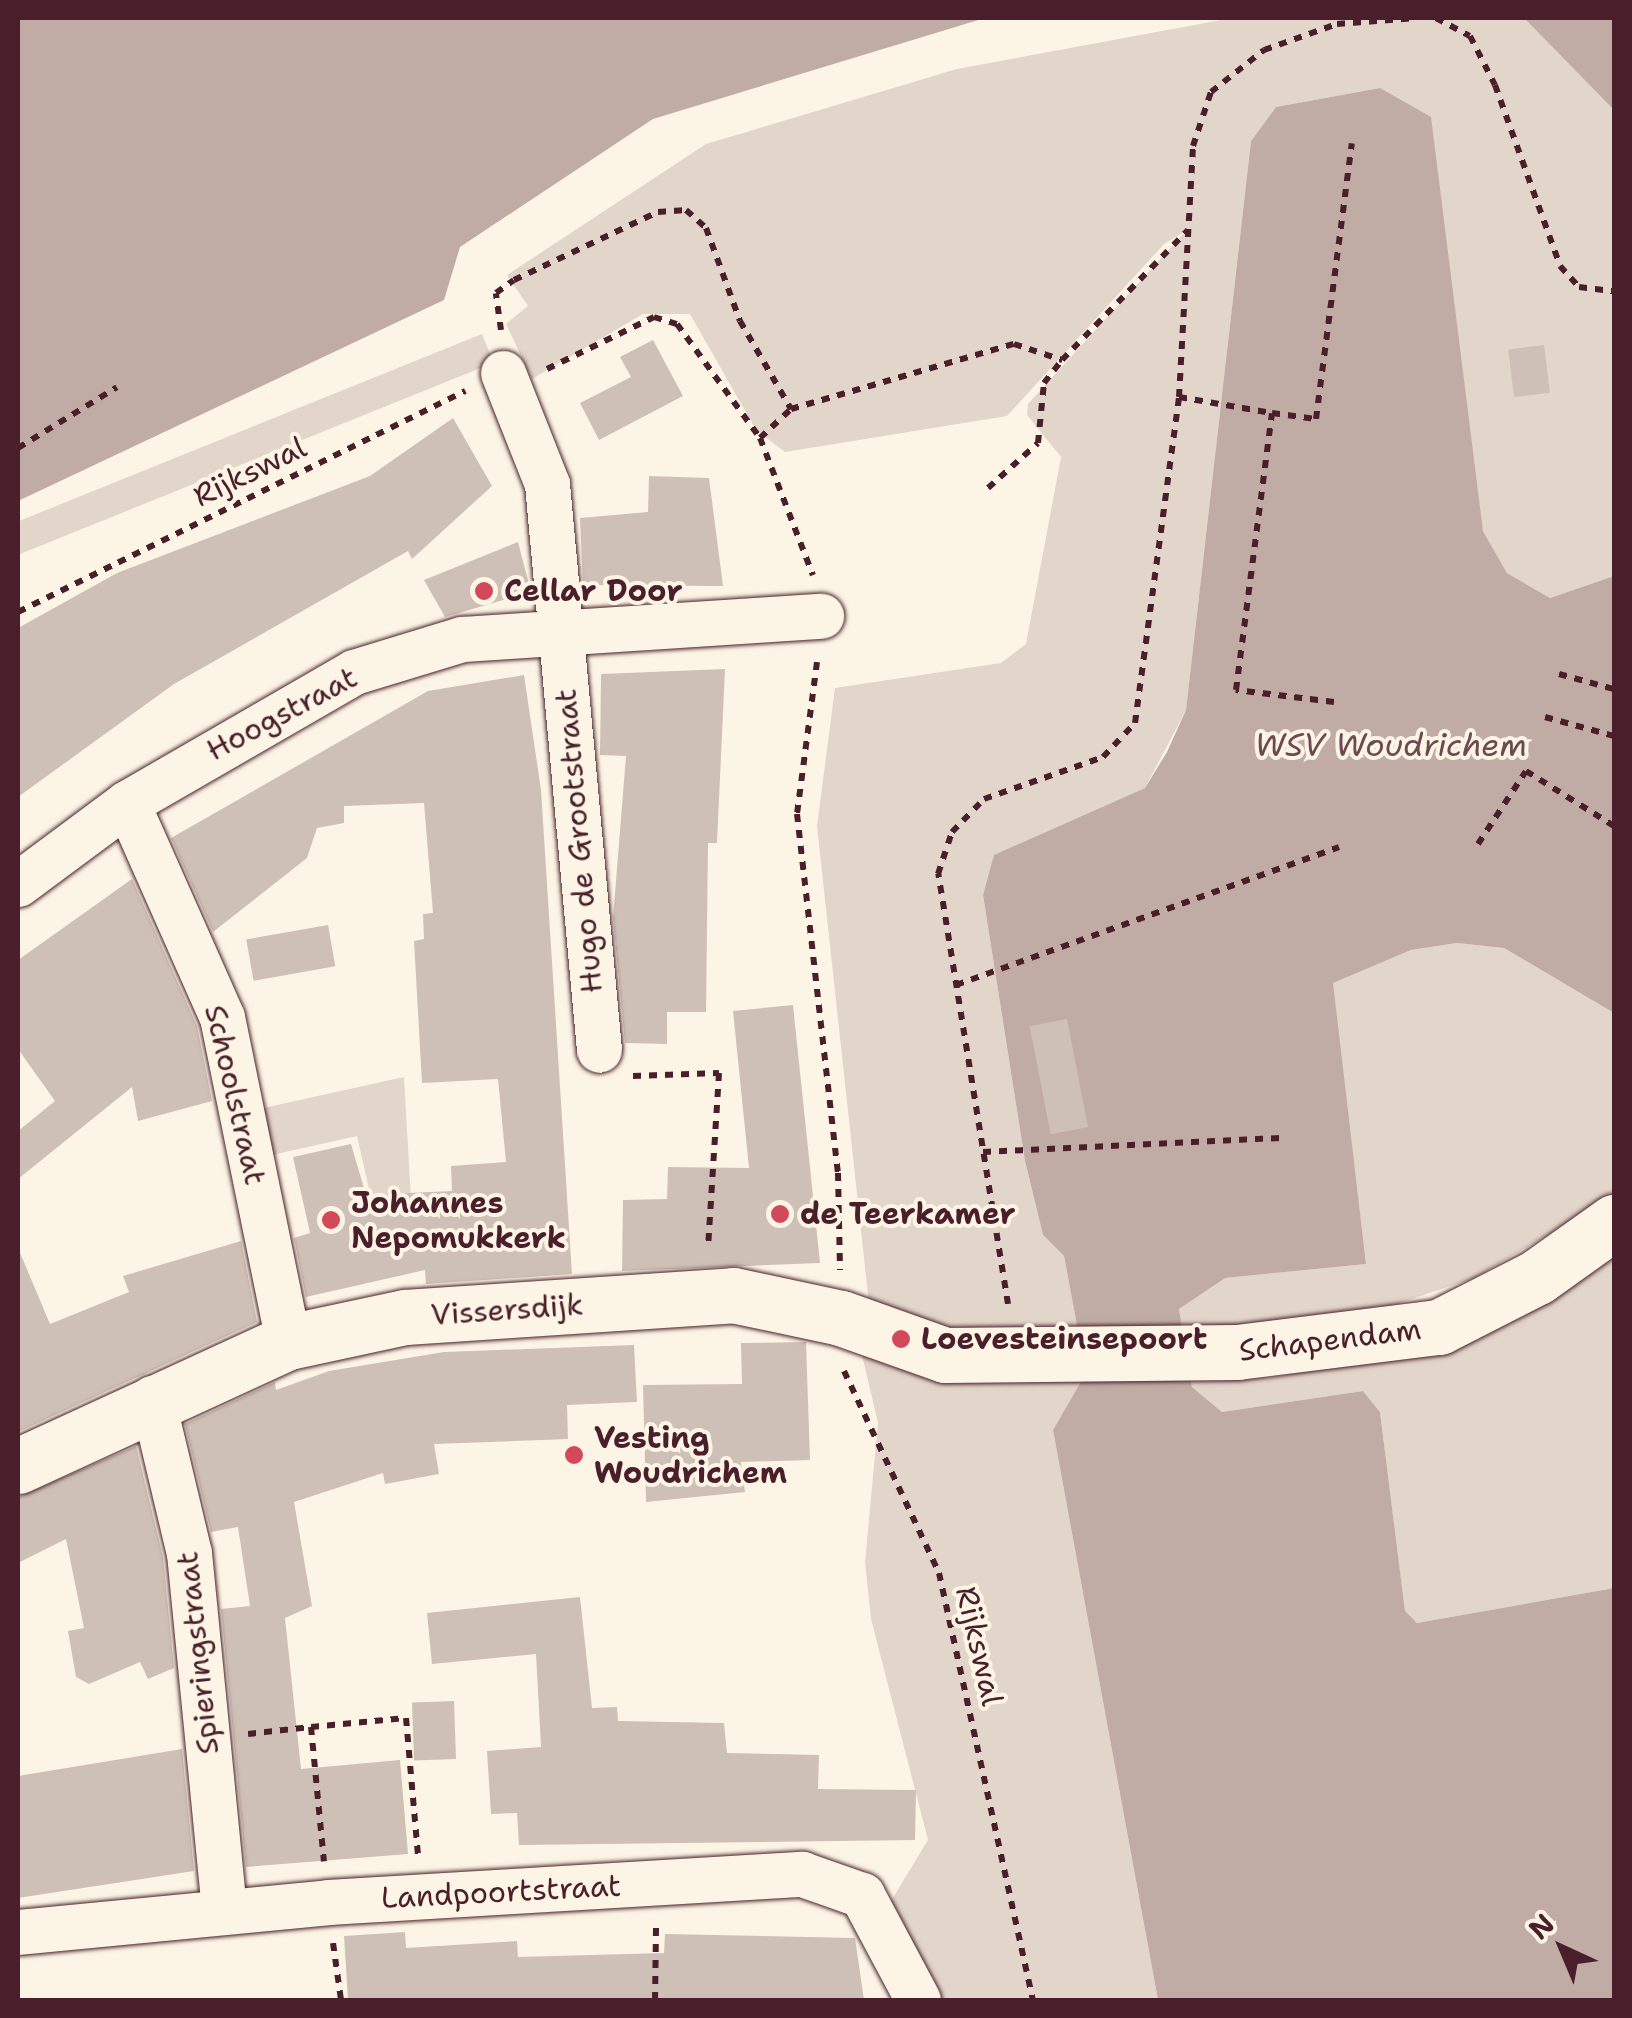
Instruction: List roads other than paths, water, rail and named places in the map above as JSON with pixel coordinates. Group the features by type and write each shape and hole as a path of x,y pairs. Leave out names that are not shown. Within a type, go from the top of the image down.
{"street":[{"name":"Hugo de Grootstraat","path":"513,362 548,484 558,633 599,1050"},
{"name":"Hoogstraat","path":"18,884 127,802 354,672 462,640 820,616"},
{"name":"Schoolstraat","path":"127,802 222,1018 288,1342"},
{"name":"Schapendam","path":"1024,1355 1237,1352 1439,1328 1536,1277 1614,1222"},
{"name":"Vissersdijk","path":"18,1466 152,1398 288,1342 405,1317 710,1296 841,1318 945,1355 1024,1355"},
{"name":"Spieringstraat","path":"152,1398 189,1553 224,1911"},
{"name":"Landpoortstraat","path":"18,1932 328,1902 802,1874 862,1895 918,2000"}],"water":[{"path":"18,18 985,18 653,119 460,247 444,300 18,501"},
{"path":"1524,18 1614,18 1614,110"},
{"name":"WSV Woudrichem","path":"1380,88 1431,117 1483,531 1507,573 1550,598 1614,576 1614,1013 1504,948 1457,943 1411,950 1333,983 1366,1264 1225,1278 1179,1309 1192,1387 1222,1412 1363,1391 1380,1412 1405,1611 1417,1623 1614,1588 1614,2000 1158,2000 1053,1430 1086,1373 1064,1256 1043,1235 1025,1161 983,895 994,855 1145,788 1167,752 1186,710 1251,141 1276,107"}],"place":[{"name":"Cellar Door","path":"484,591"},
{"name":"de Teerkamer","path":"780,1214"},
{"name":"Johannes Nepomukkerk","path":"331,1220"},
{"name":"Loevesteinsepoort","path":"901,1339"},
{"name":"Vesting Woudrichem","path":"574,1455"}]}
